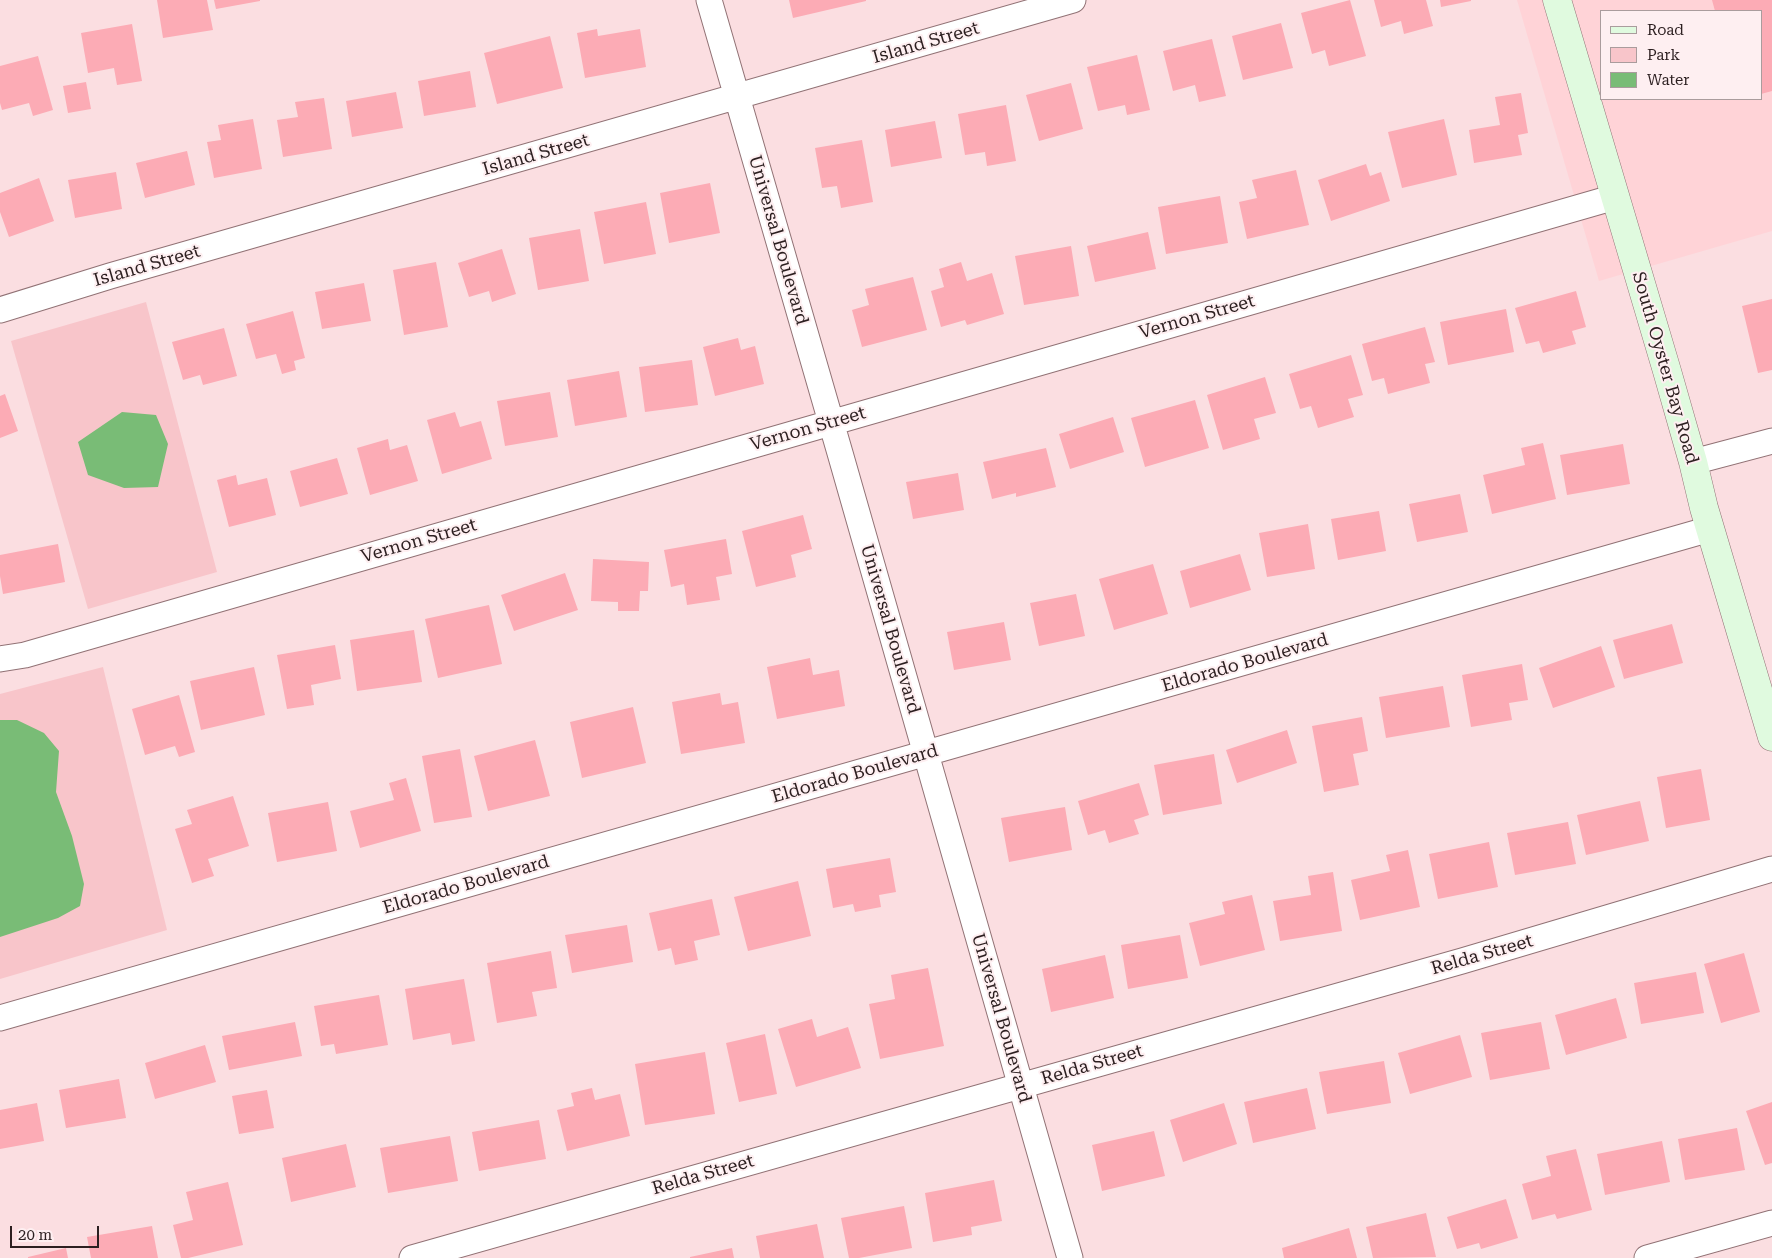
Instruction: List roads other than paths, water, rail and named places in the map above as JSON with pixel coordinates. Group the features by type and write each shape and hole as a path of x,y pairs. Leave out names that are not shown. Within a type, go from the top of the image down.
{"main road":[{"name":"South Oyster Bay Road","path":"1557,0 1772,737"}],"street":[{"name":"Universal Boulevard","path":"709,0 832,422 1070,1258"},
{"name":"Island Street","path":"0,310 120,273 1073,0"},
{"name":"Vernon Street","path":"0,659 25,655 1615,197"},
{"path":"1693,462 1772,441"},
{"name":"Eldorado Boulevard","path":"0,1018 1710,529"},
{"name":"Relda Street","path":"412,1258 1462,961 1772,869"},
{"path":"1647,1258 1772,1222"}],"water":[{"path":"122,412 156,415 168,444 158,487 124,488 88,475 78,442"},
{"path":"0,720 17,720 44,733 59,751 56,792 72,836 84,884 80,906 58,918 0,937"}]}
